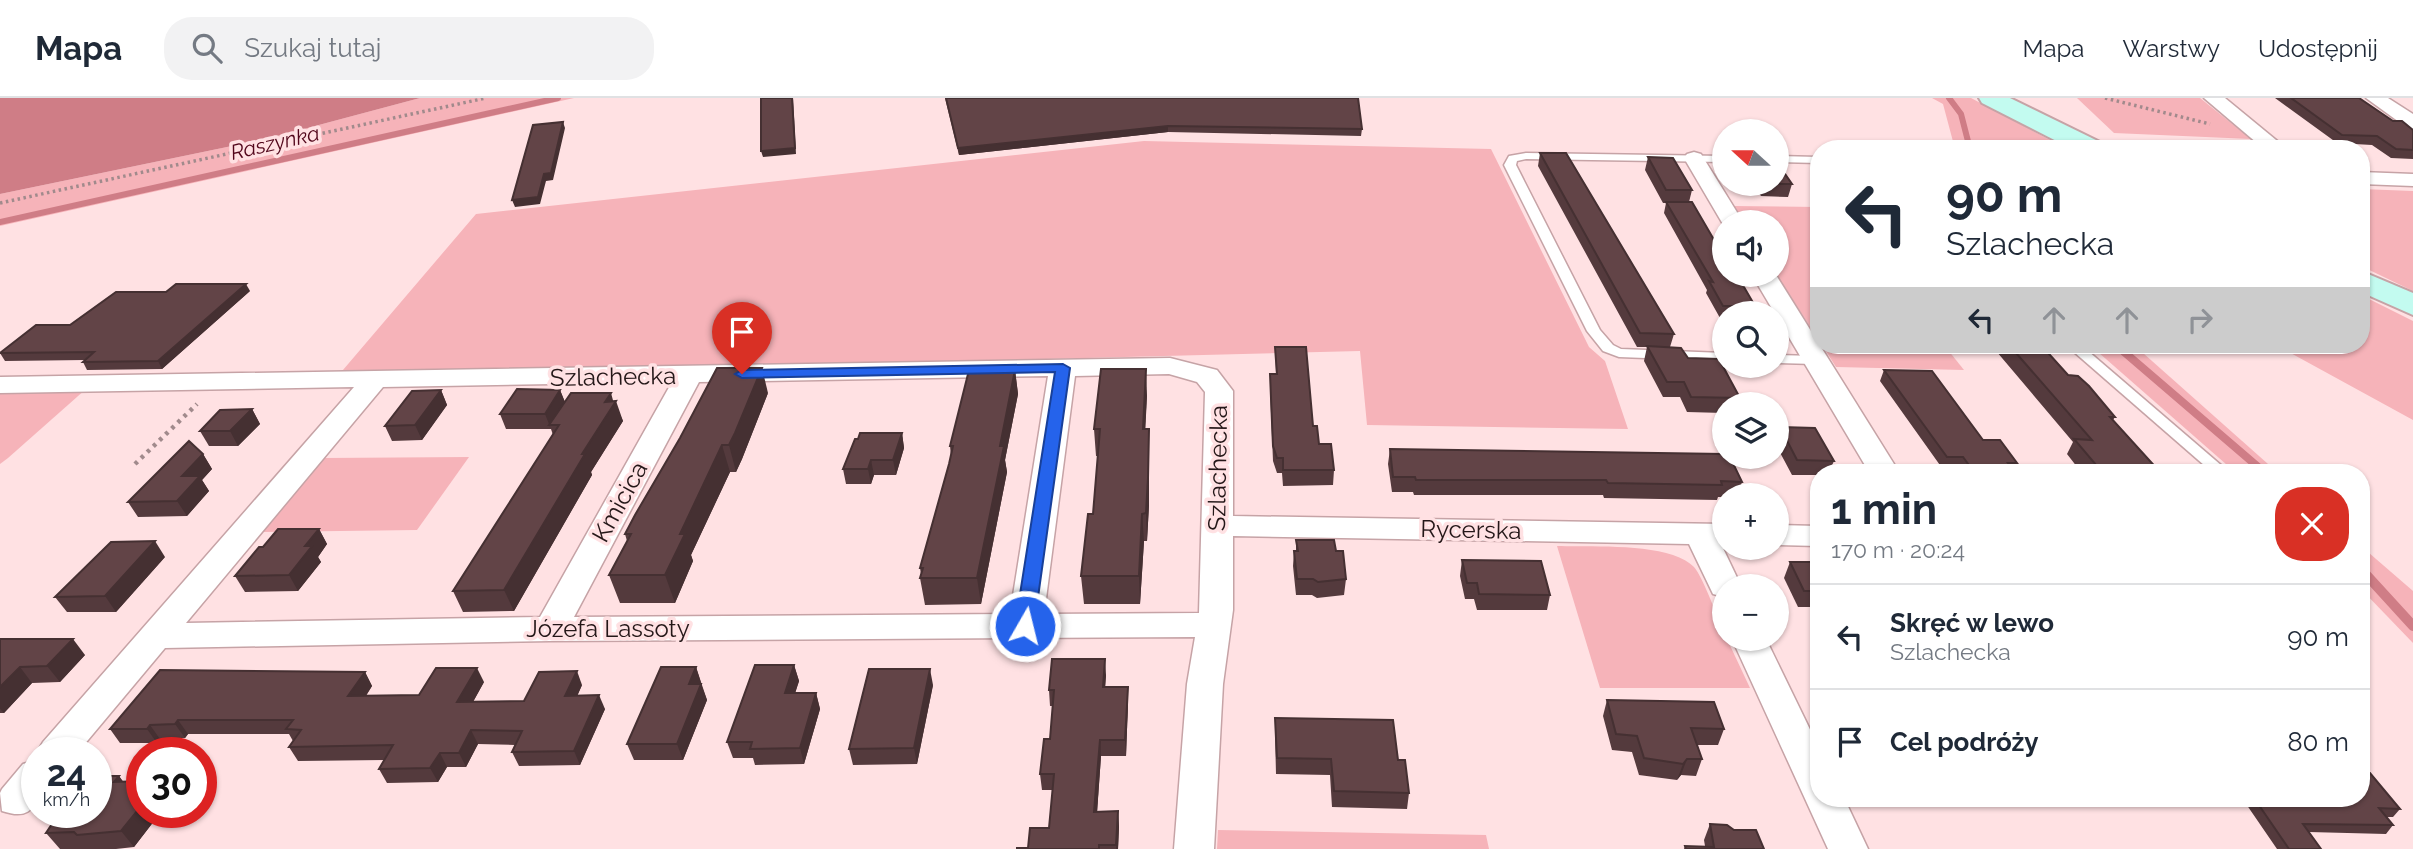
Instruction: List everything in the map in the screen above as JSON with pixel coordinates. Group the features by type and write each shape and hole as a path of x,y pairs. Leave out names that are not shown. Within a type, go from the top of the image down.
{"street":[{"path":"1991,98 2075,140"},
{"path":"2213,98 2266,140"},
{"path":"2375,98 2413,123"},
{"path":"1694,158 1725,210"},
{"path":"2370,178 2413,180"},
{"path":"2370,284 2413,305"},
{"path":"1770,287 1810,353"},
{"path":"1810,354 1879,464"},
{"name":"Szlachecka","path":"0,385 1170,366 1207,376 1218,386 1218,526 1213,625 1205,684 1194,849"},
{"path":"1025,626 1063,368"},
{"name":"Kmicica","path":"550,629 690,375"},
{"path":"69,737 374,381"},
{"name":"Rycerska","path":"1218,526 1712,534"},
{"path":"1789,535 1810,536"},
{"name":"Józefa Lassoty","path":"156,636 550,629 1213,625"},
{"path":"1755,651 1810,769"},
{"path":"1828,807 1848,849"}],"lane":[{"path":"1712,159 1526,156 1513,158 1510,165 1594,331 1608,348 1629,355 1712,357"},
{"path":"1789,159 1810,160"},
{"path":"2083,354 2212,464"},
{"path":"1789,359 1814,360"}],"path":[{"path":"0,204 486,98"},
{"path":"2105,98 2213,125"},
{"path":"135,464 220,381"}],"shaded area":[{"path":"0,98 420,98 270,138 0,194"},
{"path":"420,98 574,98 0,226 0,194 270,138"},
{"path":"1932,98 1971,98 2050,140 1953,140 1943,104"},
{"path":"2077,98 2200,98 2251,139 2114,133"},
{"path":"1144,141 1491,149 1589,347 1605,361 1628,429 1367,425 1360,351 337,377 476,214"},
{"path":"2370,189 2413,191 2413,291 2370,270"},
{"path":"1733,206 1810,207 1810,327 1784,287 1789,287 1789,210 1736,210"},
{"path":"2370,300 2413,321 2413,420 2292,354 2370,354"},
{"path":"1828,354 1951,354 1964,370 1836,367"},
{"path":"2100,354 2144,354 2268,464 2226,464"},
{"path":"86,389 8,458 0,464 0,390"},
{"path":"469,457 417,530 262,532 324,458"},
{"path":"1557,546 1609,546 1649,550 1683,559 1698,572 1712,602 1712,651 1733,651 1750,688 1600,688"},
{"path":"2370,554 2413,591 2413,643 2370,598"},
{"path":"1218,830 1486,835 1489,849 1217,849"}],"building":[{"path":"761,98 792,98 795,148 761,151"},
{"path":"946,98 1358,98 1362,129 1168,126 958,148"},
{"path":"2291,98 2359,98 2393,121 2402,121 2413,130 2413,150 2396,149 2377,136 2342,135"},
{"path":"563,122 551,173 544,174 538,197 512,200 533,125"},
{"path":"1540,153 1566,153 1674,334 1640,333"},
{"path":"1648,157 1673,158 1692,190 1666,190"},
{"path":"1666,202 1692,202 1712,236 1712,280"},
{"path":"176,284 246,284 158,361 83,362 94,352 0,353 36,325 70,325 116,292 166,292"},
{"path":"1712,287 1744,287 1752,301 1720,301"},
{"path":"1647,346 1681,348 1688,358 1712,359 1712,378 1729,378 1737,392 1712,392 1712,397 1691,397 1684,382 1667,382"},
{"path":"1275,347 1306,347 1313,426 1317,426 1319,444 1331,444 1334,470 1283,470 1283,458 1277,458 1273,446 1270,374 1277,374"},
{"path":"2017,354 2049,354 2068,375 2078,376 2115,417 2110,417 2153,464 2095,464 2074,439 2092,440"},
{"path":"717,368 762,368 735,433 729,445 722,445 680,534 685,534 665,575 609,575 631,534 625,534"},
{"path":"1101,369 1146,369 1143,429 1149,429 1148,478 1146,513 1142,514 1139,576 1081,576 1088,514 1093,514 1100,429 1094,429"},
{"path":"969,370 1015,370 1000,446 1004,446 977,578 920,578 923,568 920,568 949,464 953,446 950,446"},
{"path":"1884,370 1932,371 1983,440 2000,440 2017,463 1968,464 1963,457 1947,457"},
{"path":"517,389 560,390 545,414 500,414"},
{"path":"441,390 415,425 385,426 412,391"},
{"path":"571,393 611,393 605,402 616,401 582,454 585,454 504,590 453,591 559,425 549,425"},
{"path":"252,409 230,431 200,431 220,410"},
{"path":"1789,427 1815,428 1834,461 1797,460 1789,444"},
{"path":"860,433 902,433 893,460 871,460 868,469 843,469"},
{"path":"189,441 203,454 182,476 200,476 177,501 128,502"},
{"path":"1390,449 1712,454 1712,469 1736,469 1742,482 1721,481 1712,485 1608,483 1606,480 1416,480 1415,477 1393,477"},
{"path":"278,529 319,529 305,546 312,546 289,575 235,576 259,547 263,547"},
{"path":"1296,540 1334,540 1336,551 1343,551 1346,579 1318,582 1313,579 1297,579 1294,551 1298,551"},
{"path":"155,541 105,596 55,597 111,542"},
{"path":"1462,560 1541,561 1550,595 1479,594 1477,583 1467,583"},
{"path":"1790,562 1810,562 1810,591 1804,591"},
{"path":"0,639 73,639 47,666 20,667 0,687"},
{"path":"1052,659 1105,659 1103,687 1128,687 1125,740 1100,740 1094,812 1118,811 1116,845 1099,845 1099,849 1017,849 1028,848 1030,828 1049,828 1054,774 1040,774 1044,739 1050,739 1054,690 1049,690"},
{"path":"755,665 794,665 785,693 816,693 800,748 750,749 752,742 727,742"},
{"path":"661,667 696,667 689,684 701,684 677,744 627,744"},
{"path":"436,668 477,668 457,702 524,701 539,672 577,671 565,696 599,695 574,751 512,752 522,731 471,730 459,753 440,753 430,768 379,769 393,745 289,747 301,730 286,729 293,720 178,720 175,724 150,725 147,729 110,729 160,670 365,672 348,696 419,695"},
{"path":"869,669 930,669 914,748 849,749"},
{"path":"1607,700 1714,702 1724,729 1691,728 1702,759 1687,759 1683,764 1644,758 1637,736 1616,734"},
{"path":"1275,718 1393,720 1398,760 1405,760 1409,793 1334,791 1331,759 1277,758"},
{"path":"2370,773 2400,809 2379,808 2393,825 2303,824 2321,849 2289,849 2260,807 2370,807"},
{"path":"112,776 119,776 114,782 126,782 126,825 121,831 77,835 74,832 46,833 49,828 112,828"},
{"path":"1710,824 1727,825 1734,830 1756,830 1764,849 1686,849 1685,846 1714,847"}],"waterway":[{"name":"Raszynka","path":"0,222 558,98"},
{"name":"Raszynka","path":"1949,98 1961,114 1968,140"},
{"name":"Raszynka","path":"2126,354 2255,464"},
{"name":"Raszynka","path":"2370,579 2413,626"}],"route":[{"path":"742,374 1063,368 1025,626"}]}
